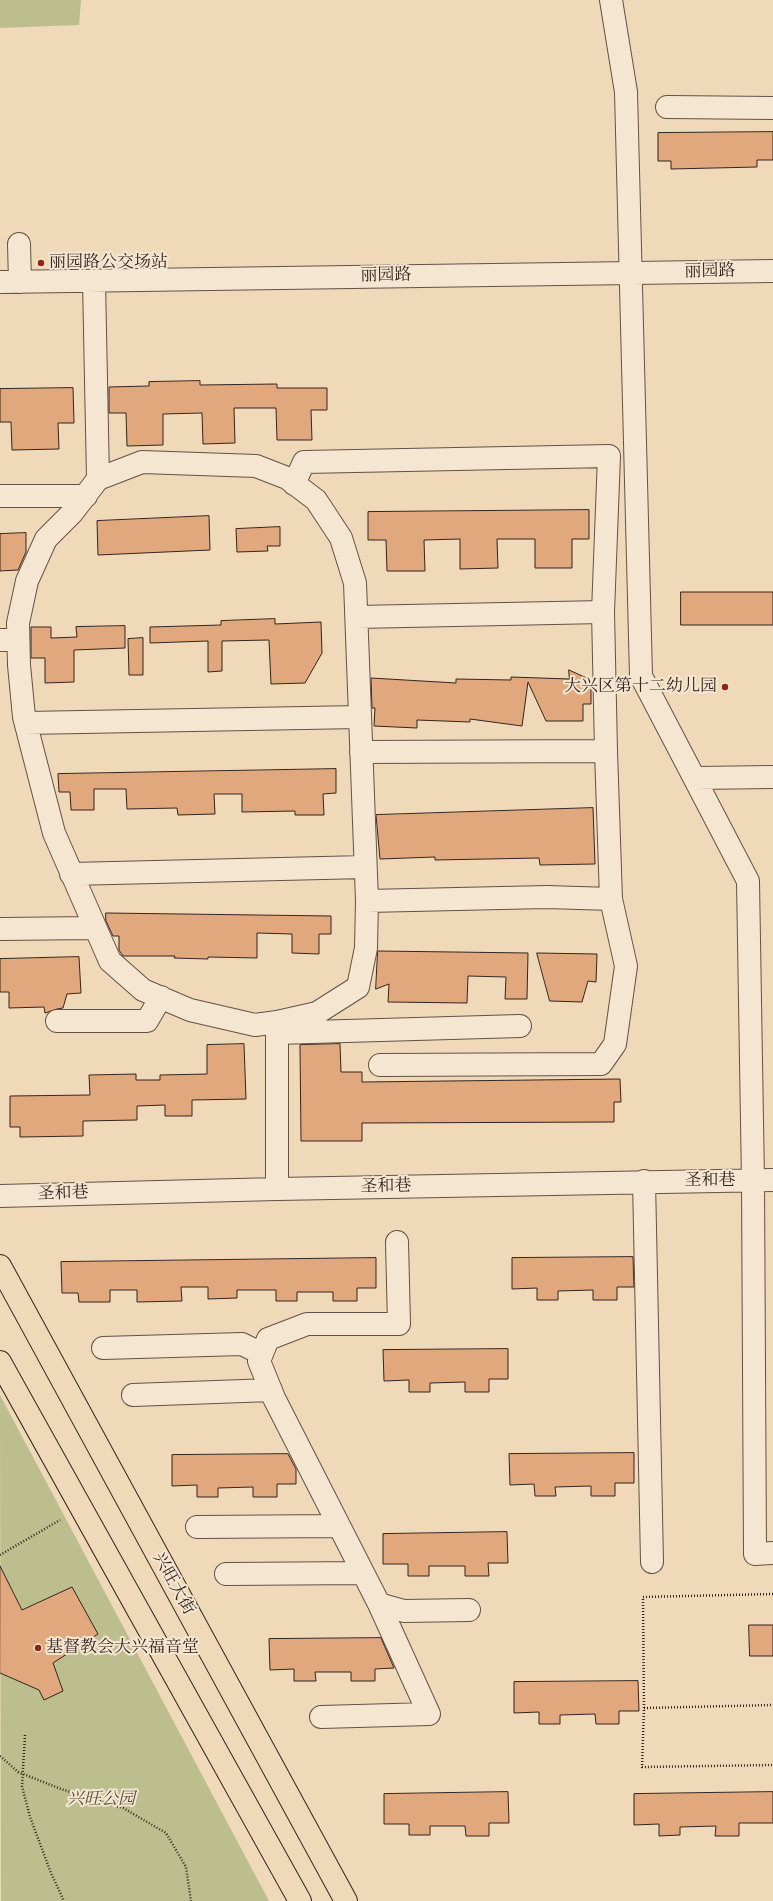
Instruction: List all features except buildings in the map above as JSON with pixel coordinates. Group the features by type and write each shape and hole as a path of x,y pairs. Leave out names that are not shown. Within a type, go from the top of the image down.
{"main road":[{"name":"兴旺大街","path":"0,1266 346,1901"},
{"path":"0,1362 300,1901"}],"street":[{"path":"611,0 626,92 641,676 748,881 763,1180 764,1553"},
{"path":"667,107 773,108"},
{"path":"10,282 19,244"},
{"name":"丽园路","path":"10,282 773,271"},
{"path":"94,281 92,488 72,513 46,539 27,581 18,623 9,640 18,665 26,723 54,833 110,962 143,990 190,1010 255,1025 277,1028 520,1026"},
{"path":"294,484 304,462 609,456 603,612 606,751 611,899 626,966 615,1044 601,1064 380,1065"},
{"path":"0,496 92,488 142,462 256,466 287,478 316,500 341,538 355,583 366,867 366,948 358,987 317,1013 277,1028"},
{"path":"357,618 603,612"},
{"path":"26,723 360,717"},
{"path":"361,752 606,751"},
{"path":"695,778 773,778"},
{"path":"71,874 366,867"},
{"path":"367,901 547,897 611,899"},
{"path":"0,929 94,928"},
{"path":"57,1021 147,1021 161,997"},
{"path":"277,1028 277,1189"},
{"name":"圣和巷","path":"0,1196 763,1180"},
{"path":"644,1182 652,1562"},
{"path":"321,1717 429,1714 379,1604 271,1390 259,1361 268,1339 307,1324 399,1324 397,1242"},
{"path":"103,1348 242,1344 262,1354"},
{"path":"133,1395 271,1390"},
{"path":"197,1527 339,1526"},
{"path":"226,1574 363,1573"},
{"path":"379,1604 404,1611 469,1610"}],"path":[{"path":"0,1555 60,1520"},
{"path":"773,1594 642,1597 644,1708 642,1767 773,1765"},
{"path":"644,1708 773,1705"},
{"path":"25,1735 24,1774 22,1786 30,1817 64,1901"},
{"path":"0,1756 18,1772 61,1790 123,1808 166,1833 186,1867 191,1901"}],"green space":[{"path":"0,0 81,0 79,25 0,28"},
{"name":"兴旺公园","path":"0,1395 269,1901 1,1901"}],"place":[{"name":"丽园路公交场站","path":"41,263"},
{"name":"大兴区第十二幼儿园","path":"725,687"},
{"name":"基督教会大兴福音堂","path":"38,1648"}]}
